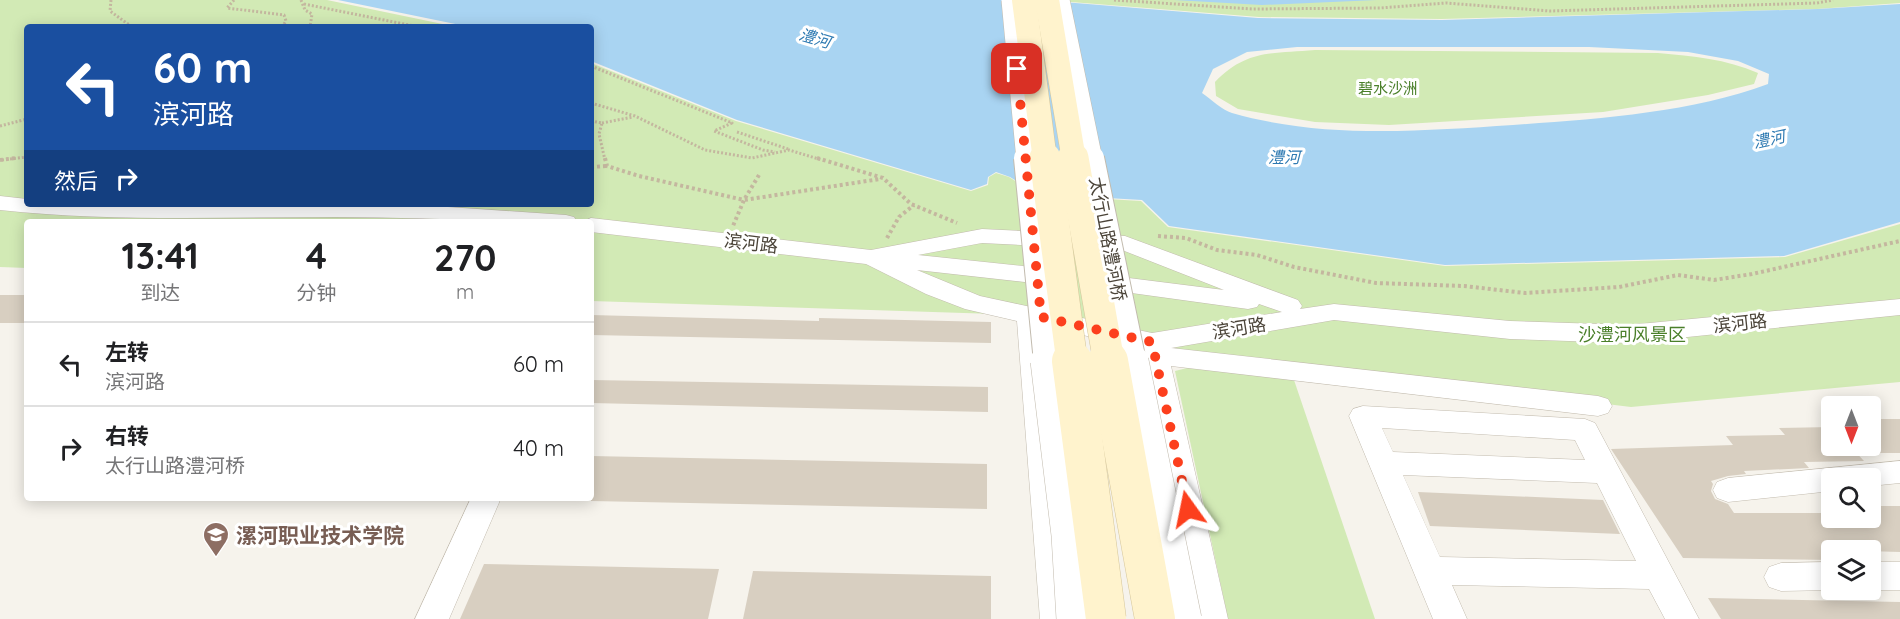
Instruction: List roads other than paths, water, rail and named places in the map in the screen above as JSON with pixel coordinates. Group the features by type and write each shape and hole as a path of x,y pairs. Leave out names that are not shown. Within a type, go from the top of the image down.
{"main road":[{"path":"1024,0 1049,276 1106,619"},
{"name":"太行山路澧河桥","path":"1047,0 1105,283 1155,619"}],"street":[{"path":"1011,0 1049,276 1035,316 1057,619"},
{"name":"太行山路澧河桥","path":"1060,0 1105,283 1185,619"},
{"path":"0,203 24,205"},
{"path":"62,207 154,213 306,210 413,212 520,219"},
{"name":"滨河路","path":"594,225 727,241 880,255 935,288 974,303 1035,316 1154,348 1334,312 1510,330 1629,334 1900,307"},
{"path":"880,255 982,237 1125,243 1289,306"},
{"path":"880,255 1049,276"},
{"path":"1105,283 1334,312"},
{"path":"1035,316 1067,535 1072,619"},
{"path":"1211,619 1154,348 1598,406"},
{"path":"1450,619 1363,416 1585,430 1682,619"},
{"path":"1383,463 1607,472"},
{"path":"1881,474 1900,472"},
{"path":"1728,490 1821,480"},
{"path":"432,619 485,501"},
{"path":"1430,571 1660,575"},
{"path":"1781,577 1821,576"},
{"path":"1881,576 1900,576"}],"water":[{"name":"澧河","path":"338,0 1039,0 1258,18 1442,20 1818,9 1900,4 1900,222 1784,256 1445,265 1169,226 1142,200 1037,194 1010,177 996,172 988,177 987,184 971,190 737,120 594,62 594,24 455,24","holes":["1297,47 1589,47 1688,52 1738,61 1769,74 1768,84 1707,102 1642,113 1545,123 1407,131 1336,130 1266,121 1228,112 1202,93 1213,69 1247,52"]},
{"path":"1174,0 1377,0 1262,5"}],"place":[{"name":"漯河职业技术学院","path":"216,558"}],"park label":[{"name":"碧水沙洲","path":"1388,88"},
{"name":"沙澧河风景区","path":"1632,334"}]}
